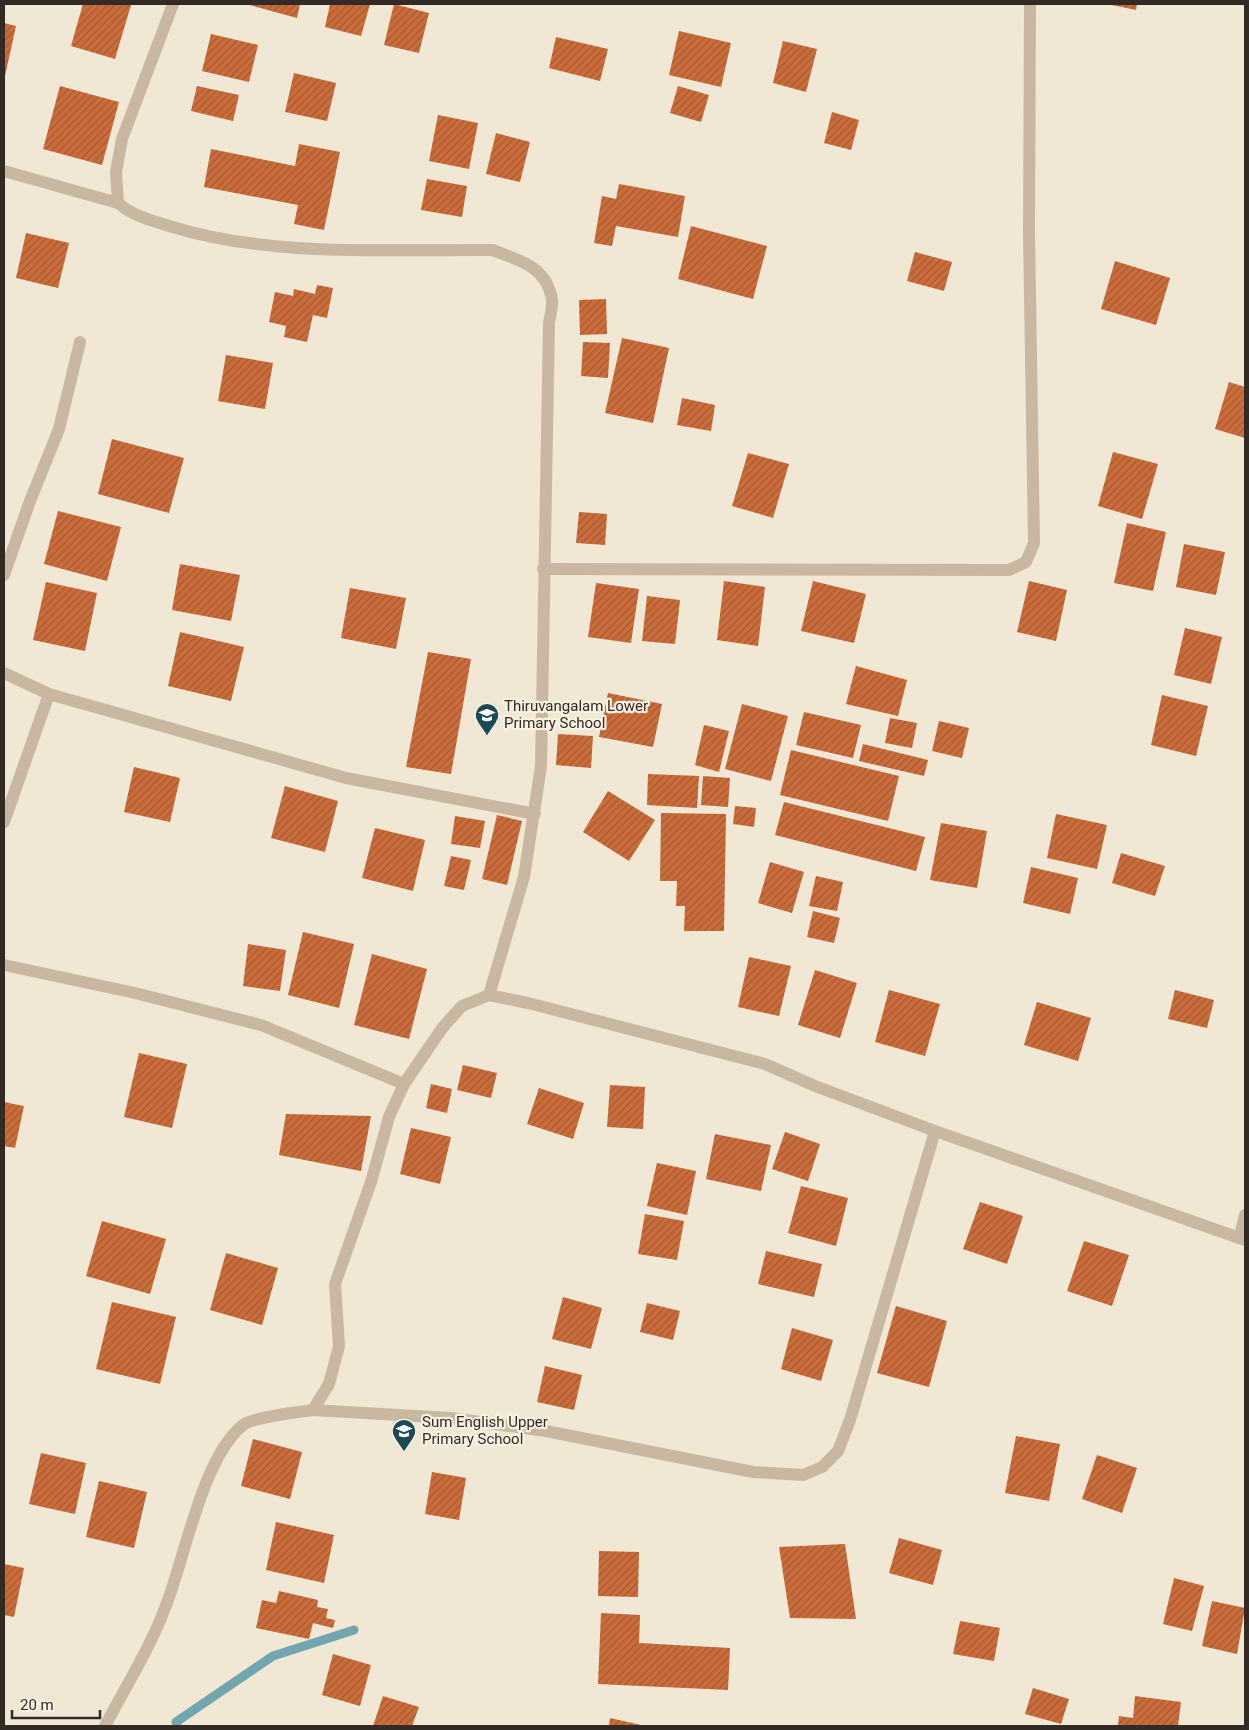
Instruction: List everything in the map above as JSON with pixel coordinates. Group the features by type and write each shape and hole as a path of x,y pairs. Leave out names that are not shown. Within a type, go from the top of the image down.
{"street":[{"path":"118,203 116,172 122,139 173,4"},
{"path":"543,569 1009,570 1026,562 1034,543 1029,232 1030,4"},
{"path":"4,171 118,203 128,212 190,233 293,249 492,250 521,260 541,273 552,300 549,323 543,569 541,766 524,877 488,995"},
{"path":"4,575 30,501 59,429 80,342"},
{"path":"4,673 50,694 346,778 535,814"},
{"path":"4,822 50,694"},
{"path":"4,965 135,993 261,1025 404,1084"},
{"path":"313,1410 329,1384 339,1346 335,1284 371,1182 389,1117 404,1084 443,1027 462,1006 488,995 528,1003 764,1064 815,1086 935,1131 1243,1238 1245,1215"},
{"path":"105,1726 165,1609 199,1504 223,1446 244,1424 282,1414 313,1410 460,1419 546,1431 753,1472 803,1475 822,1467 838,1451 850,1420 935,1131"}],"building":[{"path":"83,4 131,5 115,59 71,46"},
{"path":"246,4 300,4 297,18"},
{"path":"330,4 370,4 361,36 325,27"},
{"path":"394,4 429,13 419,53 384,45"},
{"path":"1107,4 1137,4 1136,10"},
{"path":"4,23 16,26 5,76 4,76"},
{"path":"679,31 731,43 721,87 669,75"},
{"path":"211,34 258,45 249,82 202,71"},
{"path":"556,37 608,49 600,81 549,68"},
{"path":"783,41 817,49 806,92 773,83"},
{"path":"294,73 336,83 327,121 285,112"},
{"path":"60,86 119,102 102,165 43,149"},
{"path":"197,86 239,95 233,121 191,111"},
{"path":"678,86 709,95 701,122 670,113"},
{"path":"832,112 859,120 851,150 824,143"},
{"path":"438,115 478,123 469,169 429,161"},
{"path":"496,133 530,142 520,182 486,174"},
{"path":"299,144 340,152 324,230 294,224 298,205 204,187 211,149 295,166"},
{"path":"427,179 467,186 462,217 421,210"},
{"path":"619,184 685,196 678,237 616,226 612,246 594,243 602,196 616,199"},
{"path":"691,226 767,246 753,299 678,279"},
{"path":"26,233 69,243 58,288 16,278"},
{"path":"915,252 952,262 944,291 907,281"},
{"path":"1115,261 1170,278 1156,325 1101,309"},
{"path":"317,285 333,288 327,318 313,315 307,342 284,337 286,326 269,322 275,292 293,296 294,289 315,294"},
{"path":"606,299 607,334 580,335 579,300"},
{"path":"622,338 669,348 653,423 605,413"},
{"path":"583,342 610,343 608,378 581,376"},
{"path":"226,355 273,363 265,409 218,401"},
{"path":"1229,382 1245,387 1245,438 1215,429"},
{"path":"682,398 715,405 711,431 677,425"},
{"path":"112,439 184,458 169,513 98,494"},
{"path":"1113,452 1158,464 1142,519 1098,506"},
{"path":"748,453 789,464 773,518 732,506"},
{"path":"58,511 121,527 107,581 44,564"},
{"path":"579,512 607,514 605,545 576,543"},
{"path":"1127,523 1166,532 1153,591 1114,583"},
{"path":"1184,544 1225,552 1216,595 1176,587"},
{"path":"180,564 240,575 231,621 172,610"},
{"path":"724,581 765,587 758,646 717,640"},
{"path":"813,581 866,594 854,643 801,631"},
{"path":"1029,581 1067,590 1056,641 1017,632"},
{"path":"46,582 97,593 85,651 33,640"},
{"path":"596,583 639,589 631,643 588,637"},
{"path":"350,588 406,598 396,649 341,638"},
{"path":"647,596 680,600 675,644 642,641"},
{"path":"1185,628 1222,637 1211,684 1174,675"},
{"path":"180,632 244,647 231,701 168,686"},
{"path":"428,652 471,659 451,774 406,767"},
{"path":"856,666 907,680 898,716 846,704"},
{"path":"608,693 662,704 653,747 599,737"},
{"path":"1162,695 1208,706 1196,756 1151,745"},
{"path":"742,704 788,716 771,781 725,769"},
{"path":"804,712 861,725 853,758 796,745"},
{"path":"890,718 917,723 912,748 885,743"},
{"path":"939,721 969,728 962,758 932,751"},
{"path":"704,725 729,731 719,772 695,765"},
{"path":"558,734 593,736 591,768 556,765"},
{"path":"863,744 928,760 924,776 859,761"},
{"path":"791,750 899,776 888,821 780,795"},
{"path":"134,767 180,778 170,822 124,812"},
{"path":"648,774 699,776 697,808 647,805"},
{"path":"703,776 730,778 728,807 701,805"},
{"path":"285,786 338,801 325,852 271,838"},
{"path":"608,791 655,820 629,861 583,832"},
{"path":"784,802 925,837 916,871 775,835"},
{"path":"735,806 756,808 754,827 733,824"},
{"path":"661,813 726,814 724,931 684,931 685,906 676,906 677,881 660,881"},
{"path":"1056,814 1107,825 1097,869 1047,858"},
{"path":"497,815 522,821 507,885 482,879"},
{"path":"455,816 485,821 480,848 451,844"},
{"path":"941,823 987,831 977,888 930,880"},
{"path":"375,828 425,840 413,891 362,878"},
{"path":"1121,853 1165,866 1155,896 1112,883"},
{"path":"451,856 471,860 464,890 444,886"},
{"path":"770,862 804,872 792,913 758,903"},
{"path":"1031,867 1078,878 1070,914 1023,903"},
{"path":"816,876 843,882 837,911 809,906"},
{"path":"813,911 840,918 834,943 807,937"},
{"path":"303,932 354,944 339,1008 288,995"},
{"path":"248,944 286,950 280,991 243,986"},
{"path":"372,954 427,969 409,1039 354,1025"},
{"path":"749,957 791,966 779,1016 738,1007"},
{"path":"815,970 857,983 840,1038 798,1025"},
{"path":"889,990 940,1004 925,1056 875,1042"},
{"path":"1175,990 1214,1000 1207,1028 1168,1019"},
{"path":"1037,1002 1091,1018 1078,1061 1024,1045"},
{"path":"139,1053 187,1064 172,1128 124,1117"},
{"path":"463,1065 497,1073 491,1098 457,1090"},
{"path":"431,1084 452,1089 447,1113 426,1108"},
{"path":"610,1085 645,1087 643,1129 607,1127"},
{"path":"539,1088 584,1103 573,1139 527,1124"},
{"path":"4,1102 24,1106 15,1148 4,1146"},
{"path":"286,1114 371,1116 361,1171 279,1155"},
{"path":"411,1128 451,1137 440,1184 400,1174"},
{"path":"785,1132 820,1144 808,1181 772,1169"},
{"path":"715,1134 771,1145 761,1191 706,1179"},
{"path":"657,1163 696,1171 687,1215 647,1206"},
{"path":"801,1186 848,1198 836,1246 788,1233"},
{"path":"980,1202 1023,1216 1007,1264 963,1249"},
{"path":"645,1214 684,1221 677,1260 638,1254"},
{"path":"102,1221 166,1239 150,1294 86,1276"},
{"path":"1084,1241 1129,1255 1112,1306 1067,1291"},
{"path":"766,1251 822,1264 814,1297 758,1284"},
{"path":"226,1253 278,1268 262,1325 210,1310"},
{"path":"563,1297 602,1308 591,1349 552,1339"},
{"path":"112,1302 176,1317 160,1384 96,1369"},
{"path":"647,1303 680,1311 673,1340 640,1332"},
{"path":"896,1306 947,1321 929,1387 877,1373"},
{"path":"792,1328 833,1340 821,1381 781,1369"},
{"path":"545,1366 582,1375 574,1410 537,1402"},
{"path":"1016,1436 1060,1444 1049,1501 1005,1493"},
{"path":"253,1439 302,1452 290,1499 241,1486"},
{"path":"41,1453 86,1463 75,1514 29,1504"},
{"path":"1097,1455 1137,1468 1122,1513 1082,1499"},
{"name":"Sum English Upper Primary School","path":"432,1472 466,1478 459,1520 425,1514"},
{"path":"99,1481 147,1492 134,1548 86,1537"},
{"path":"276,1522 334,1535 324,1583 266,1570"},
{"path":"899,1538 942,1550 933,1585 889,1573"},
{"path":"845,1544 856,1619 790,1618 779,1547"},
{"path":"599,1551 639,1552 638,1597 598,1596"},
{"path":"4,1564 24,1568 14,1617 4,1615"},
{"path":"1174,1578 1204,1586 1192,1631 1163,1624"},
{"path":"279,1591 318,1600 317,1607 328,1609 326,1618 335,1620 333,1628 313,1623 309,1639 256,1628 262,1600 276,1603"},
{"path":"1212,1601 1245,1608 1237,1654 1202,1646"},
{"path":"601,1613 640,1615 639,1643 730,1648 728,1690 598,1684"},
{"path":"960,1621 1000,1628 994,1661 953,1654"},
{"path":"333,1654 371,1665 360,1706 322,1695"},
{"path":"1033,1688 1069,1699 1061,1724 1025,1714"},
{"path":"383,1696 419,1707 412,1726 373,1726"},
{"path":"1135,1696 1181,1702 1178,1726 1118,1726 1119,1716 1133,1718"},
{"path":"610,1718 641,1725 641,1726 609,1726"}],"waterway":[{"path":"177,1726 176,1722 273,1656 354,1630"}],"place":[{"name":"Thiruvangalam Lower Primary School","path":"487,736"},
{"name":"Sum English Upper Primary School","path":"404,1452"}]}
